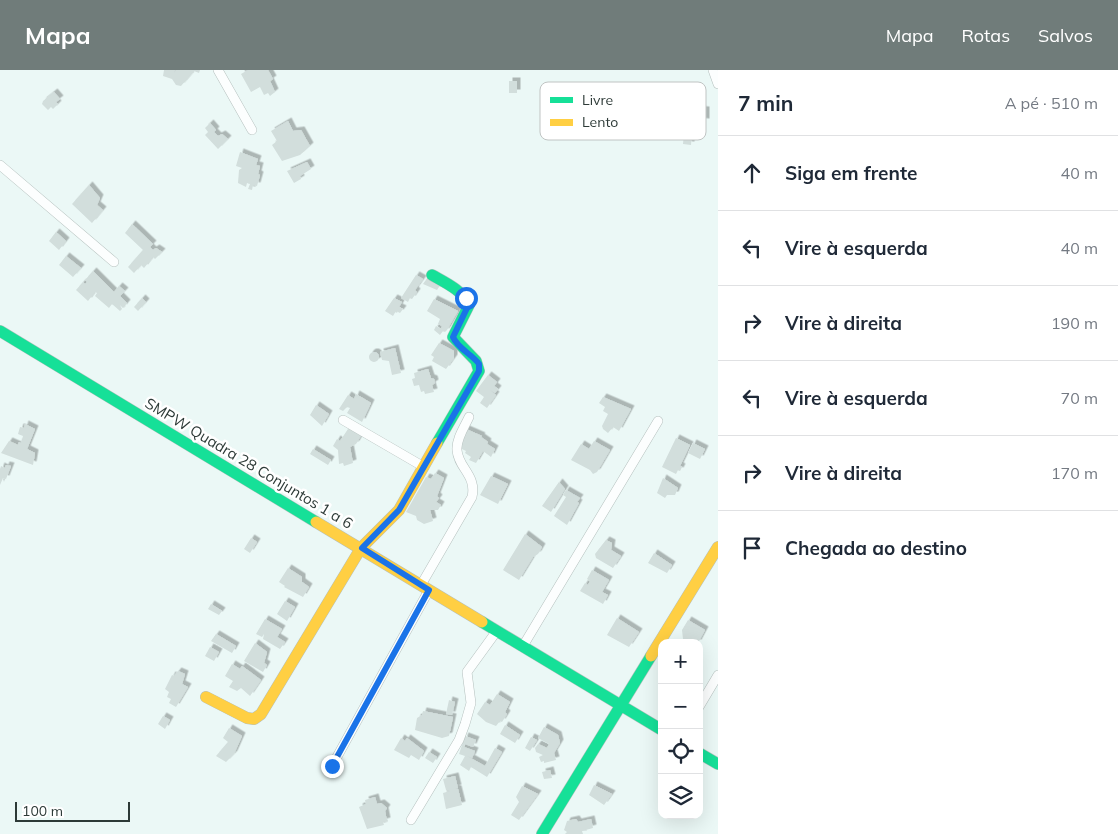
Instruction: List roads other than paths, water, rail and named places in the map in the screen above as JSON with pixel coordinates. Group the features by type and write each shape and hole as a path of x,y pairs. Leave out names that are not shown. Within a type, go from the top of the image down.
{"street":[{"path":"218,70 252,130"},
{"path":"713,70 718,84"},
{"path":"0,165 114,262"},
{"path":"206,697 247,718 254,719 261,714 362,548 396,515 479,371 479,364 453,337 469,304 466,298 432,276"},
{"name":"SMPW Quadra 28 Conjuntos 1 a 6","path":"0,332 362,548 496,632 523,646 660,729"},
{"path":"332,766 472,497 473,483 457,451 457,444 469,417"},
{"path":"343,420 424,467"},
{"path":"523,646 658,421"},
{"path":"542,834 718,547"},
{"path":"411,820 459,740 471,703 471,691 467,677 469,668 496,632"},
{"path":"703,700 718,675"},
{"path":"703,755 718,764"}]}
